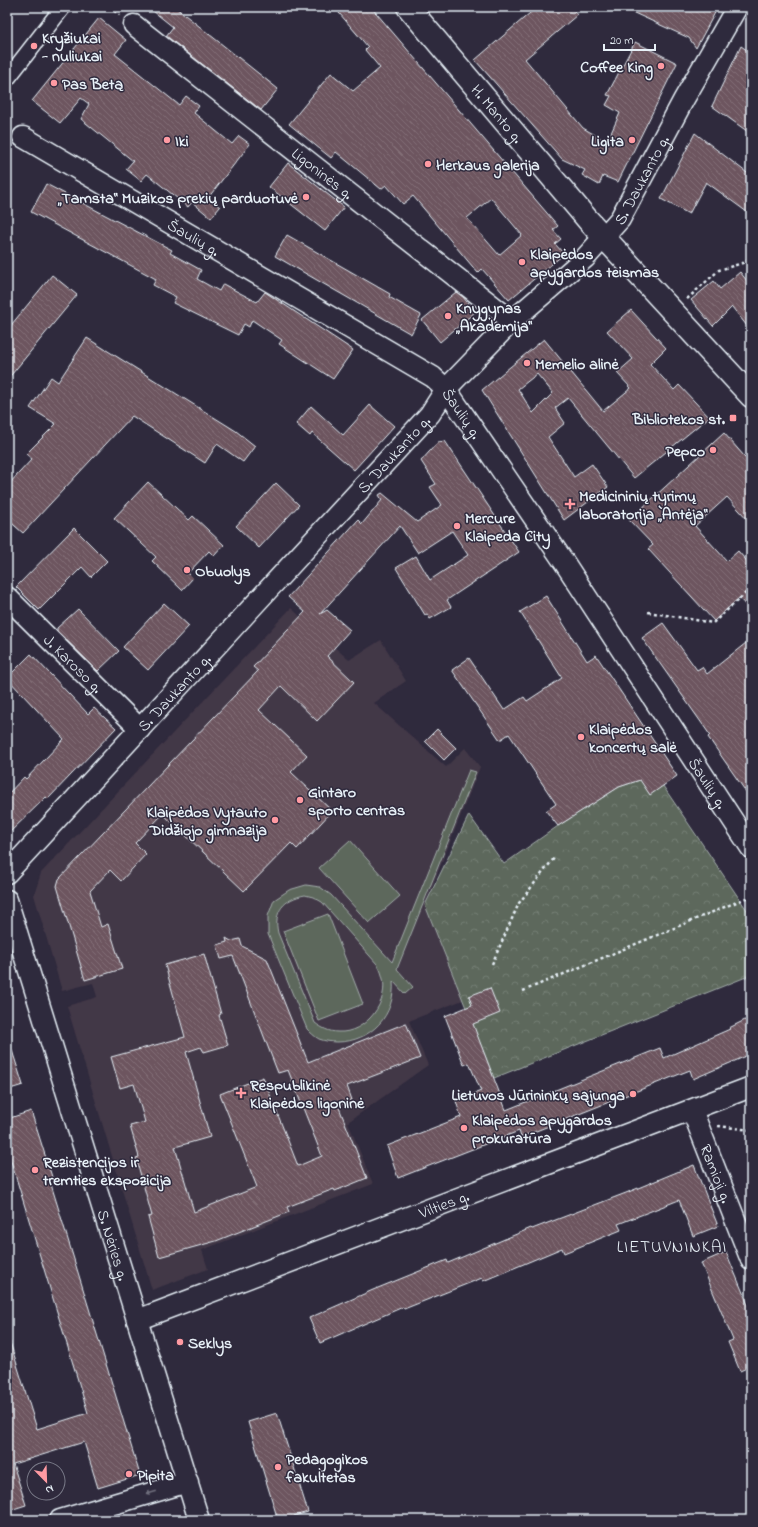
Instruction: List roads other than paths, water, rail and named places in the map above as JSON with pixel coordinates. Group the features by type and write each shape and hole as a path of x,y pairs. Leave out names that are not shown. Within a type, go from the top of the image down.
{"main road":[{"name":"H. Manto g.","path":"408,7 604,237 751,396"}],"street":[{"path":"7,79 63,7"},
{"name":"S. Daukanto g.","path":"7,873 265,591 430,414 446,389 512,320 585,258 620,219 684,99 737,7"},
{"name":"Ligoninės g.","path":"134,25 512,320"},
{"name":"Šaulių g.","path":"23,137 433,377 446,389 564,562 751,848"},
{"name":"J. Karoso g.","path":"7,597 140,729"},
{"name":"S. Nėries g.","path":"7,900 199,1520"},
{"name":"Vilties g.","path":"137,1320 695,1116 751,1087"},
{"name":"Ramioji g.","path":"695,1116 751,1260"},
{"path":"60,1520 188,1482"}],"place":[{"name":"Kryžiukai - nuliukai","path":"34,46"},
{"name":"Coffee King","path":"661,66"},
{"name":"Pas Betą","path":"54,83"},
{"name":"Iki","path":"167,140"},
{"name":"Ligita","path":"632,140"},
{"name":"Herkaus galerija","path":"428,164"},
{"name":"„Tamsta“ Muzikos prekių parduotuvė","path":"306,197"},
{"name":"Klaipėdos apygardos teismas","path":"522,262"},
{"name":"Knygynas „Akademija“","path":"448,316"},
{"name":"Memelio alinė","path":"527,363"},
{"name":"Bibliotekos st.","path":"733,418"},
{"name":"Pepco","path":"713,450"},
{"name":"Medicininių tyrimų laboratorija „Antėja“","path":"570,504"},
{"name":"Mercure Klaipeda City","path":"457,526"},
{"name":"Obuolys","path":"187,570"},
{"name":"Klaipėdos koncertų salė","path":"581,737"},
{"name":"Gintaro sporto centras","path":"300,800"},
{"name":"Klaipėdos Vytauto Didžiojo gimnazija","path":"275,820"},
{"name":"Respublikinė Klaipėdos ligoninė","path":"241,1093"},
{"name":"Lietuvos Jūrininkų sąjunga","path":"633,1094"},
{"name":"Klaipėdos apygardos prokuratūra","path":"464,1128"},
{"name":"Rezistencijos ir tremties ekspozicija","path":"35,1170"},
{"name":"Seklys","path":"180,1342"},
{"name":"Pedagogikos fakultetas","path":"278,1467"},
{"name":"Pipita","path":"129,1474"}],"district":[{"name":"LIETUVNINKAI","path":"672,1246"}]}
